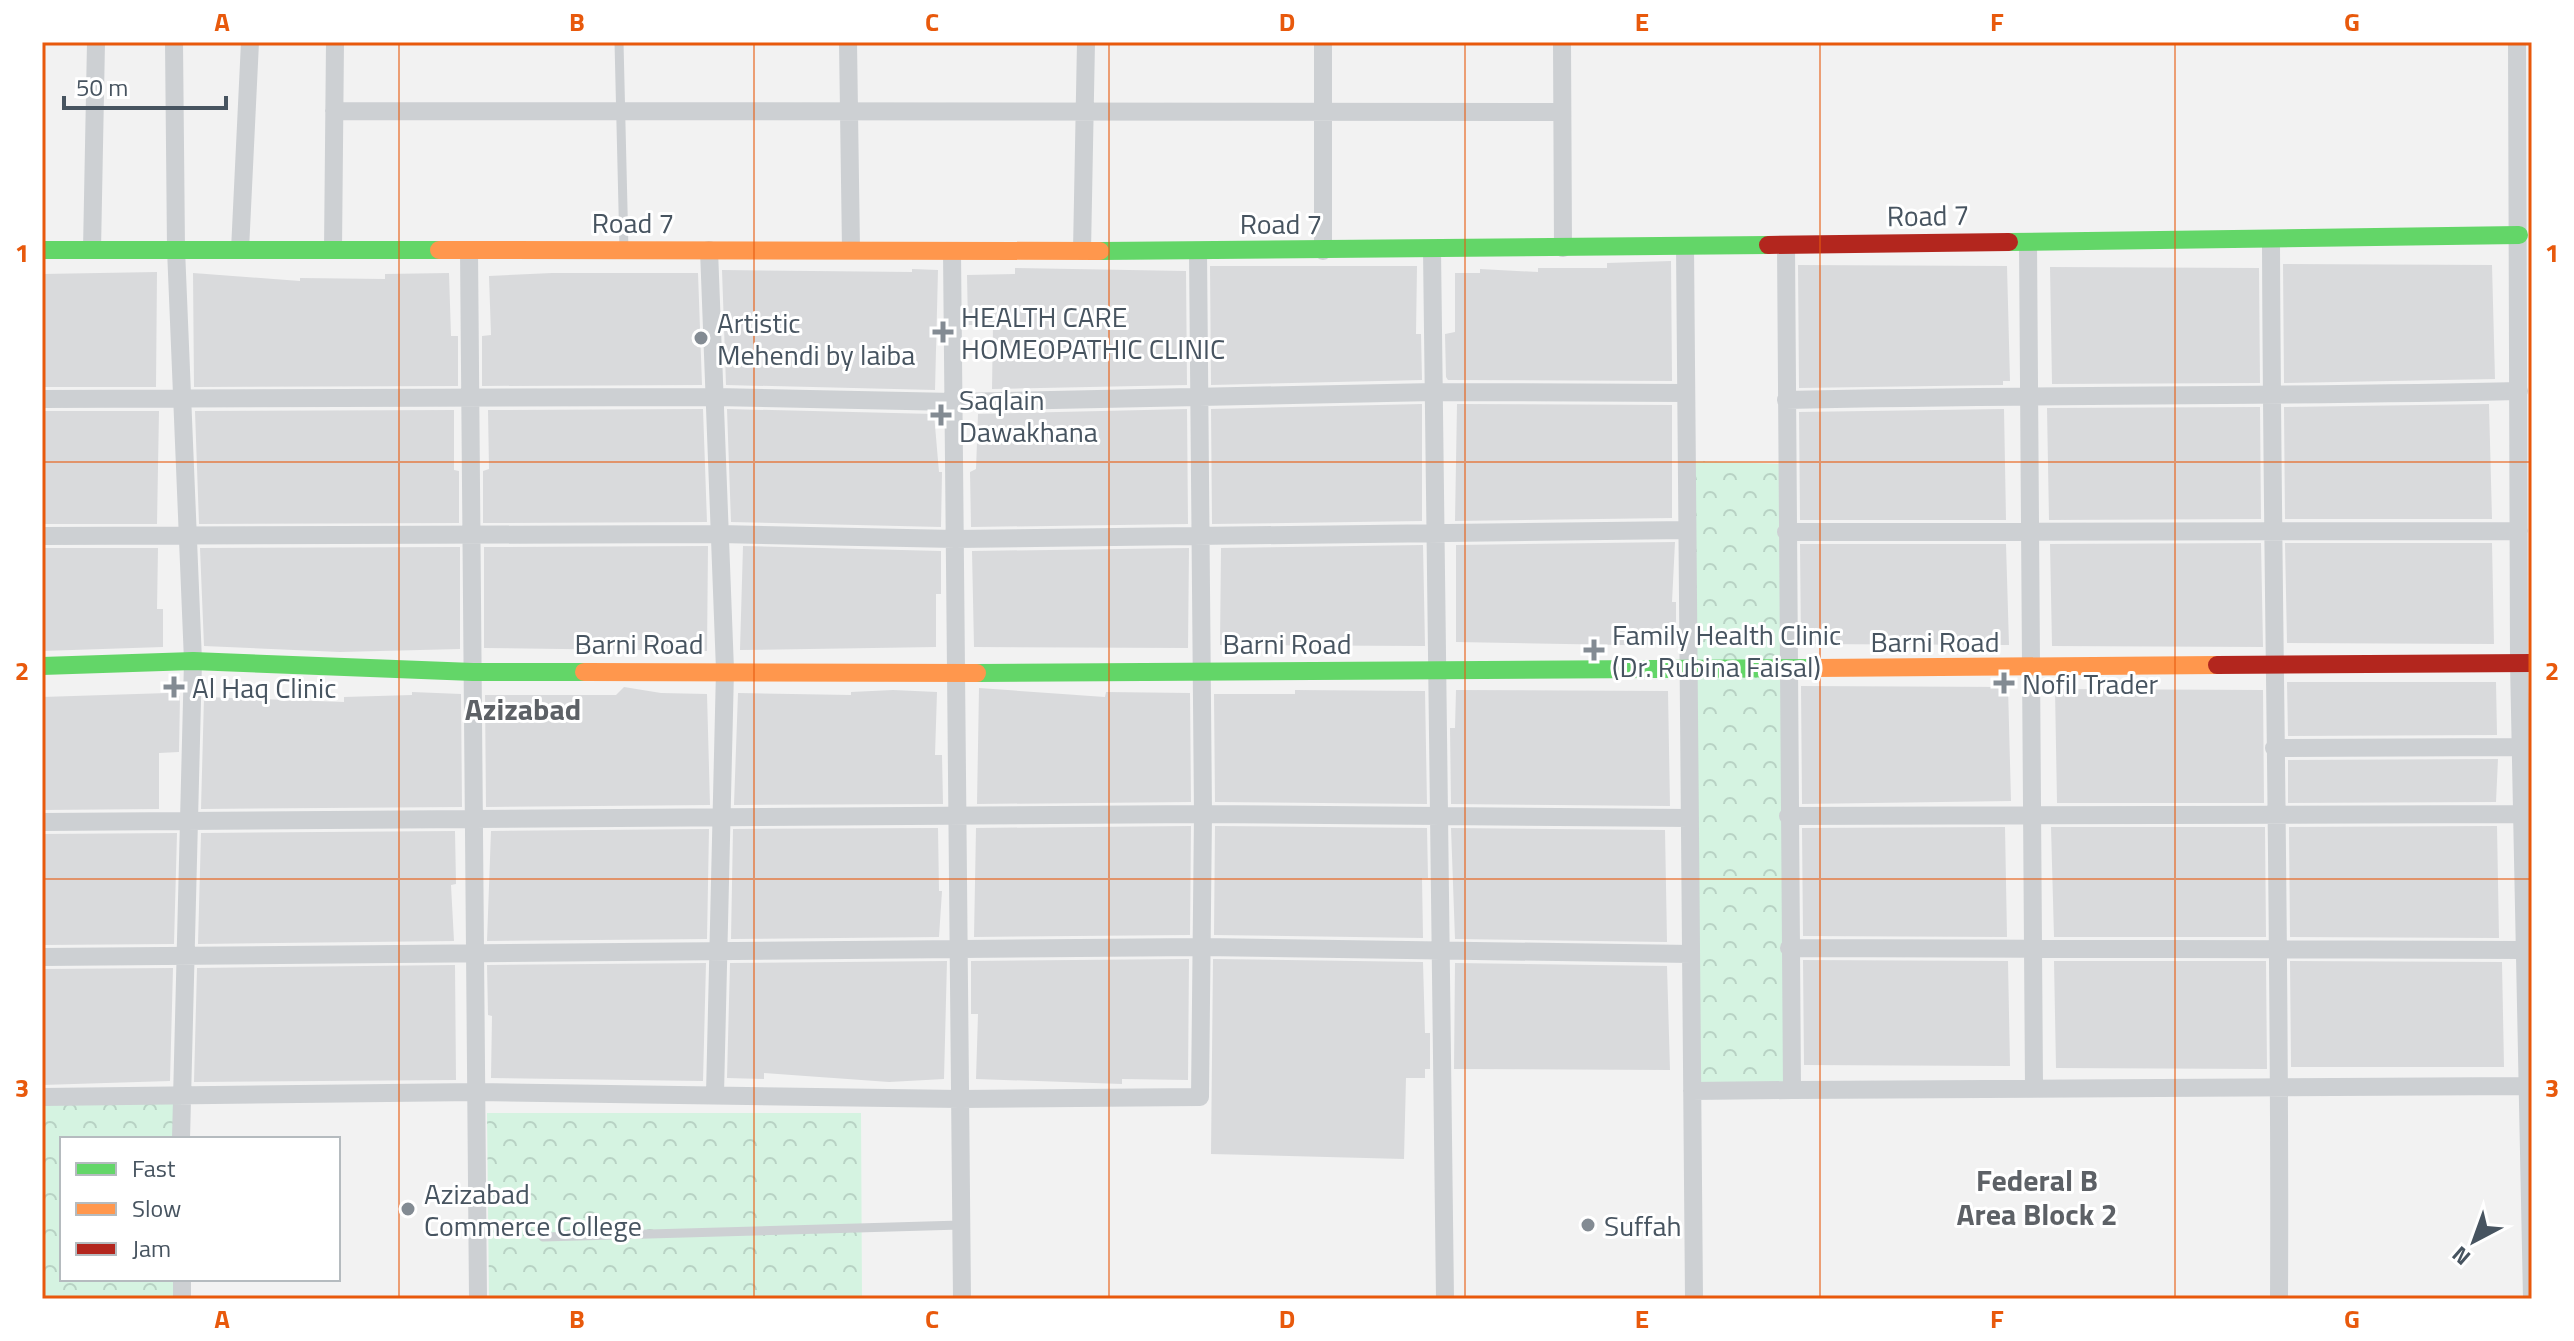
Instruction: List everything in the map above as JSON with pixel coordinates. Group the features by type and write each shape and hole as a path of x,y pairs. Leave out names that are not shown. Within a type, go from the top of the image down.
{"street":[{"path":"92,250 96,42"},
{"path":"174,42 176,249 193,661 181,1137"},
{"path":"240,250 250,42"},
{"path":"333,250 335,42"},
{"path":"848,42 851,250"},
{"path":"1082,251 1086,42"},
{"path":"1323,42 1323,251"},
{"path":"1562,42 1563,248"},
{"path":"2517,42 2519,235 2526,257 2519,391 2519,531 2526,663 2521,747 2532,1299"},
{"path":"334,111 1562,112"},
{"name":"Road 7","path":"42,250 1323,251 2519,235"},
{"path":"2271,239 2272,665 2281,1087 2279,1299"},
{"path":"2028,242 2034,1087"},
{"path":"1786,245 1792,1090"},
{"path":"1685,246 1694,1299"},
{"path":"469,250 478,1299"},
{"path":"709,250 725,670 715,1094"},
{"path":"1432,250 1445,1299"},
{"path":"952,251 962,1299"},
{"path":"42,1097 477,1092 960,1099 1200,1097 1203,671 1198,251"},
{"path":"1786,400 2030,394 2271,397 2519,391"},
{"path":"42,399 715,397 954,402 1434,392 1686,393"},
{"path":"1786,532 2031,529 2519,531"},
{"path":"42,536 720,534 955,539 1687,530"},
{"name":"Barni Road","path":"42,666 193,661 473,672 725,670 956,673 1689,671 2526,663"},
{"path":"2274,748 2521,747"},
{"path":"42,822 1203,814 1690,818"},
{"path":"1788,816 2522,814"},
{"path":"42,957 719,954 1203,947 1441,948 1691,954"},
{"path":"1789,948 2525,950"},
{"path":"1692,1091 2528,1086"}],"lane":[{"path":"619,42 624,250"},
{"path":"543,1237 961,1225"}],"green space":[{"path":"1687,461 1786,464 1792,1090 1692,1091"},
{"path":"181,1096 181,1137 60,1137 60,1281 182,1281 182,1299 42,1299 42,1097"},
{"path":"487,1113 861,1113 862,1299 489,1299"}],"building":[{"path":"1671,261 1672,381 1448,380 1446,377 1445,334 1455,332 1455,273 1480,273 1480,269 1538,272 1538,268 1607,268 1607,263"},
{"path":"2283,264 2492,265 2495,379 2284,383"},
{"path":"1798,265 2007,266 2010,381 2003,381 2003,385 1799,388"},
{"path":"1210,266 1417,266 1416,334 1421,334 1422,380 1211,385"},
{"path":"2050,267 2259,268 2260,383 2052,384"},
{"path":"1015,268 1186,271 1187,385 992,389 993,325 968,325 967,275 1015,274"},
{"path":"912,269 938,270 935,390 726,385 722,270 912,272"},
{"path":"157,272 156,387 42,387 42,274"},
{"path":"193,273 300,281 300,278 385,279 385,274 449,273 451,336 458,336 458,386 194,387"},
{"path":"698,273 702,385 482,386 482,336 491,335 489,276"},
{"path":"1422,404 1422,521 1212,524 1211,409"},
{"path":"1457,404 1672,405 1672,518 1455,521"},
{"path":"2489,404 2492,519 2285,519 2284,407"},
{"path":"2260,407 2261,519 2049,520 2047,408"},
{"path":"703,409 707,522 483,523 483,471 489,469 488,410"},
{"path":"727,409 934,414 939,472 942,472 941,527 731,522"},
{"path":"1187,409 1188,524 971,527 970,472 976,469 978,414"},
{"path":"2004,409 2006,520 1800,520 1799,412"},
{"path":"454,410 454,470 459,471 459,523 199,524 195,411"},
{"path":"42,411 159,411 157,524 42,524"},
{"path":"1675,542 1672,602 1676,602 1676,646 1456,642 1456,545"},
{"path":"2261,543 2263,647 2052,646 2050,544"},
{"path":"2285,543 2492,543 2494,644 2287,643"},
{"path":"1800,544 2006,544 2009,645 1801,644"},
{"path":"1423,545 1425,646 1220,645 1221,548"},
{"path":"708,546 707,651 484,648 484,547"},
{"path":"743,546 941,551 941,594 936,594 936,647 740,650"},
{"path":"460,547 460,649 340,652 204,646 200,548"},
{"path":"42,548 158,548 157,609 163,609 163,647 42,651"},
{"path":"1189,548 1188,648 974,647 972,551"},
{"path":"2287,682 2496,682 2497,735 2288,736"},
{"path":"1801,686 2008,687 2011,801 1802,804"},
{"path":"624,687 661,693 707,694 710,805 486,807 485,695 616,695"},
{"path":"979,688 1105,697 1106,692 1190,693 1191,802 977,804"},
{"path":"2055,689 2263,690 2264,803 2057,803"},
{"path":"1295,690 1425,691 1427,804 1215,802 1214,694 1295,694"},
{"path":"1456,690 1668,691 1670,806 1451,804 1450,728 1455,728"},
{"path":"412,692 461,694 462,807 201,809 204,697 344,702 344,697 412,695"},
{"path":"851,692 937,692 935,755 942,755 943,804 734,805 738,693 851,695"},
{"path":"168,693 180,696 179,752 159,753 159,809 42,810 42,697"},
{"path":"2498,759 2496,802 2288,803 2288,760"},
{"path":"1191,826 1190,935 974,937 976,828"},
{"path":"1215,826 1427,828 1428,878 1422,878 1423,938 1214,935"},
{"path":"2497,826 2499,938 2290,937 2289,827"},
{"path":"2005,827 2007,937 1803,936 1802,828"},
{"path":"2051,827 2265,827 2266,937 2054,937"},
{"path":"938,828 939,891 942,891 939,937 731,939 733,829"},
{"path":"1451,828 1665,830 1667,942 1455,939"},
{"path":"709,829 707,939 487,941 491,831"},
{"path":"455,831 456,884 451,885 454,941 198,944 201,833"},
{"path":"177,833 174,944 42,945 42,834"},
{"path":"1189,959 1188,1080 1122,1079 1122,1084 976,1079 978,1014 971,1014 971,961"},
{"path":"1213,959 1423,962 1425,1033 1430,1033 1430,1069 1425,1069 1425,1078 1406,1078 1404,1159 1211,1154"},
{"path":"1803,960 2008,961 2010,1066 1804,1065"},
{"path":"947,961 944,1079 889,1082 764,1073 764,1079 727,1078 730,963"},
{"path":"2054,961 2266,961 2267,1069 2056,1068"},
{"path":"2290,961 2502,962 2504,1067 2291,1067"},
{"path":"706,963 703,1081 491,1078 492,1016 488,1015 487,965"},
{"path":"1455,963 1667,966 1670,1070 1454,1069"},
{"path":"455,965 456,1080 194,1082 197,968"},
{"path":"173,968 170,1081 42,1085 42,969"}],"traffic: fast":[{"path":"2009,242 2519,235"},
{"path":"1100,251 1768,245"},
{"path":"42,250 439,250"},
{"path":"42,666 193,661 473,672 584,672"},
{"path":"977,673 1816,668"}],"traffic: slow":[{"path":"439,250 1100,251"},
{"path":"1816,668 2217,665"},
{"path":"584,672 977,673"}],"traffic: jam":[{"path":"1768,245 2009,242"},
{"path":"2217,665 2532,663"}],"place":[{"name":"HEALTH CARE HOMEOPATHIC CLINIC","path":"943,332"},
{"name":"Artistic Mehendi by laiba","path":"701,338"},
{"name":"Saqlain Dawakhana","path":"941,415"},
{"name":"Family Health Clinic (Dr. Rubina Faisal)","path":"1594,650"},
{"name":"Nofil Trader","path":"2004,683"},
{"name":"Al Haq Clinic","path":"174,687"},
{"name":"Azizabad Commerce College","path":"408,1209"},
{"name":"Suffah","path":"1588,1225"}],"district":[{"name":"Azizabad","path":"523,709"},
{"name":"Federal B Area Block 2","path":"2037,1197"}]}
